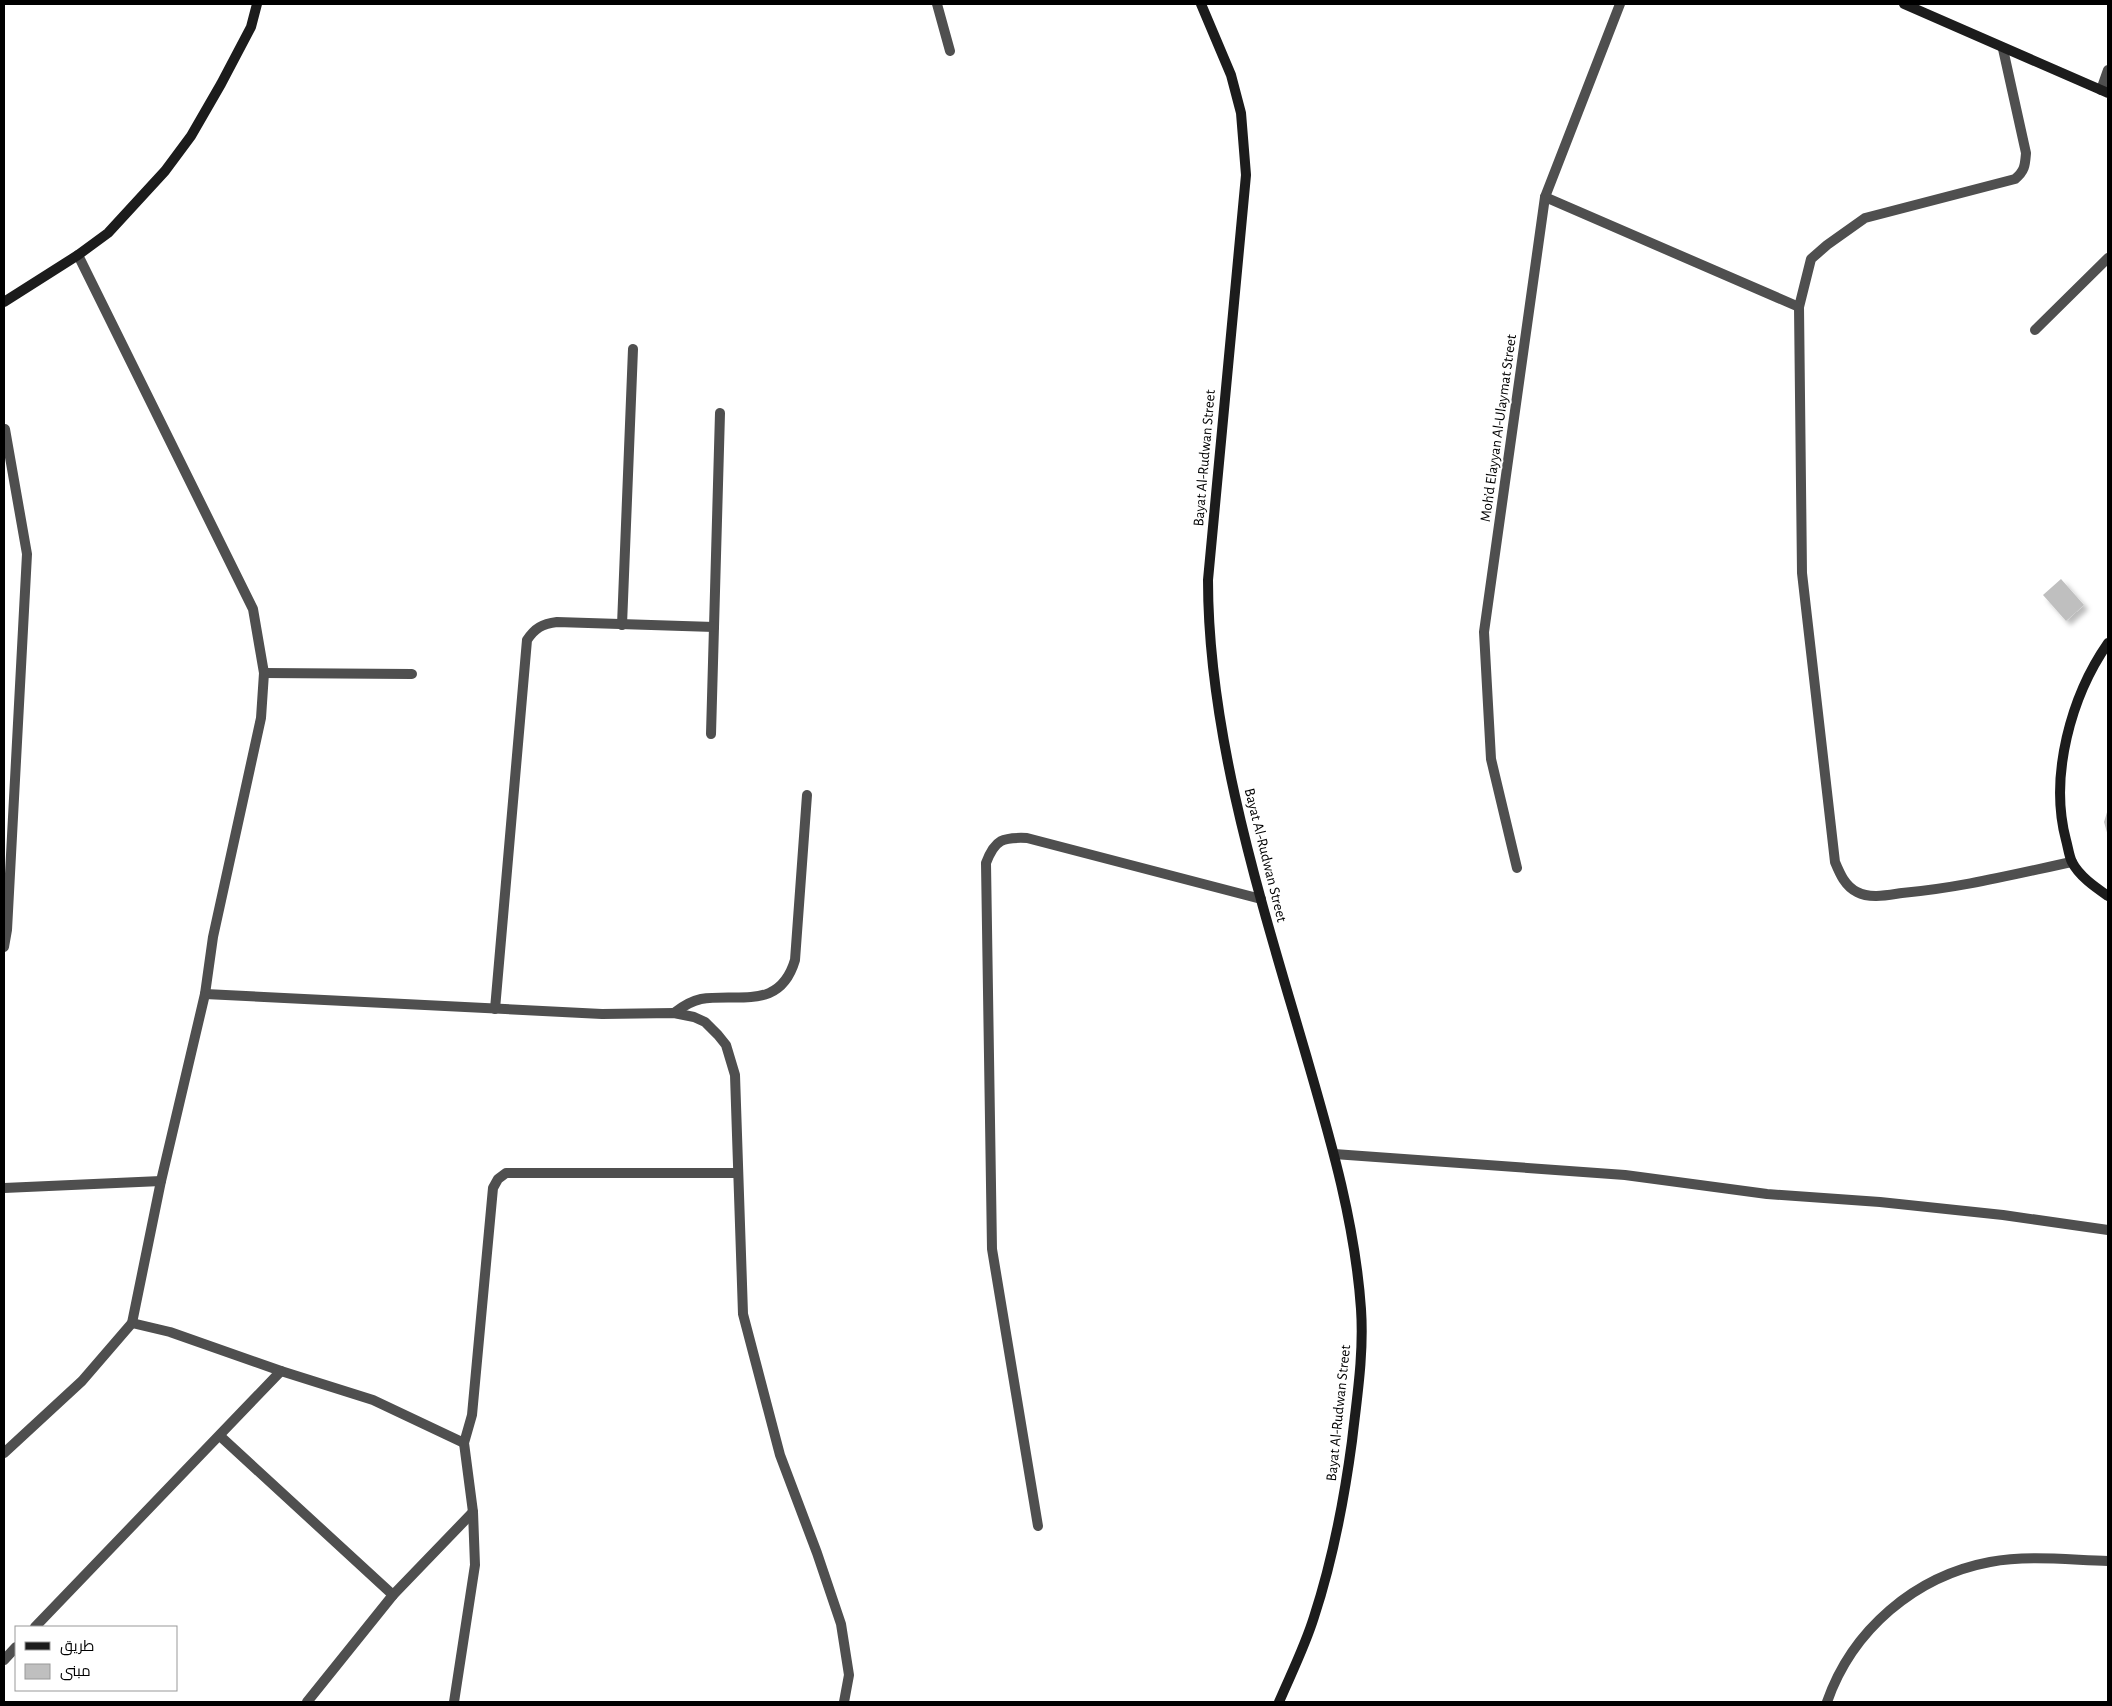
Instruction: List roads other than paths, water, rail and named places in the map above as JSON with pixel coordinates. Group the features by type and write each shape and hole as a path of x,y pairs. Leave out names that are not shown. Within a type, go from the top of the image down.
{"street":[{"path":"4,302 78,255 108,233 165,171 191,136 251,27 257,4"},
{"path":"937,4 950,51"},
{"name":"Bayat Al-Rudwan Street","path":"1201,4 1230,75 1239,106 1244,137 1246,175 1210,547 1208,626 1215,688 1232,778 1261,899 1334,1154 1355,1257 1361,1308 1362,1352 1348,1469 1335,1542 1314,1619 1279,1702"},
{"name":"Moh’d Elayyan Al-Ulaymat Street","path":"1517,868 1491,759 1484,632 1545,197 1620,4"},
{"path":"1904,4 2003,49 2105,91 2108,70"},
{"path":"2003,49 2026,153 2022,173 2015,178 1865,218 1827,245 1811,260 1799,307 1802,573 1835,862 1844,882 1856,892 1868,895 1944,890 2072,862"},
{"path":"1545,197 1799,307"},
{"path":"4,1453 82,1381 132,1323 161,1181 205,994 213,937 261,718 264,673 253,609 78,255"},
{"path":"2035,330 2108,258"},
{"path":"622,625 633,350"},
{"path":"711,734 720,413"},
{"path":"4,947 27,554 5,429"},
{"path":"495,1009 527,640 534,630 545,624 557,622 714,627"},
{"path":"2108,643 2092,668 2078,700 2070,724 2061,778 2062,826 2072,862 2091,883 2108,896"},
{"path":"264,673 412,674"},
{"path":"674,1013 691,1002 700,999 764,996 786,979 792,970 807,795"},
{"path":"1038,1526 992,1249 986,863 990,851 999,841 1012,837 1027,838 1261,899"},
{"path":"205,994 602,1014 674,1013 694,1017 705,1022 726,1045 735,1075 742,1314 780,1455 817,1552 841,1624 849,1675 844,1702"},
{"path":"1334,1154 1616,1174 1767,1194 1880,1202 2003,1215 2108,1230"},
{"path":"454,1702 474,1565 473,1512 464,1442 472,1415 494,1188 498,1179 506,1173 737,1173"},
{"path":"4,1188 161,1181"},
{"path":"132,1323 170,1332 281,1371 374,1400 464,1442"},
{"path":"36,1626 281,1371"},
{"path":"220,1436 392,1595"},
{"path":"307,1702 392,1595 473,1512"},
{"path":"1826,1702 1842,1668 1869,1630 1904,1598 1924,1586 1967,1568 1990,1562 2029,1559 2108,1561"},
{"path":"4,1660 15,1648"}]}
